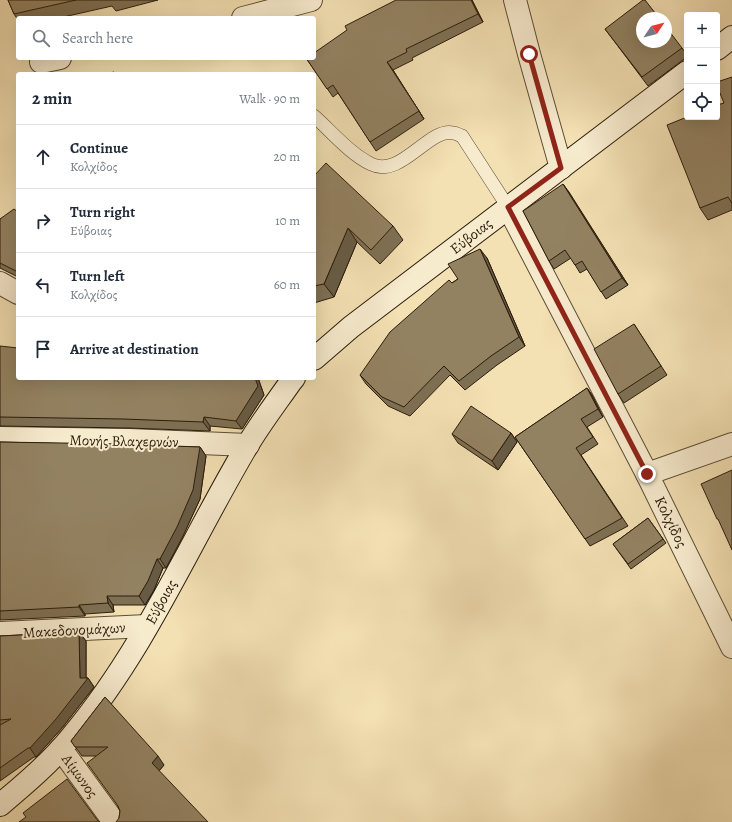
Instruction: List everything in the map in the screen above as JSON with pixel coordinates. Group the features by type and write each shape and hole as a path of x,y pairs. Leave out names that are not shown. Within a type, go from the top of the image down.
{"street":[{"path":"251,16 311,0"},
{"path":"515,0 561,168"},
{"path":"718,48 732,37"},
{"name":"Εύβοιας","path":"316,357 351,327 684,74"},
{"name":"Κολχίδος","path":"508,207 647,474 732,647"},
{"path":"0,283 16,292"},
{"name":"Εύβοιας","path":"0,805 61,749 96,706 147,626 248,445 292,380"},
{"name":"Μονής Βλαχερνών","path":"0,438 129,440 248,445"},
{"path":"647,474 732,444"},
{"name":"Μακεδονομάχων","path":"0,633 147,626"},
{"name":"Αίμωνος","path":"61,749 114,822"}],"lane":[{"path":"316,118 357,155 371,164 381,168 395,164 442,134 453,132 462,136 508,207"}],"building":[{"path":"8,0 76,0 14,14"},
{"path":"396,0 471,0 478,14 406,49 407,52 387,62 419,111 370,142 333,85 327,89 307,60 316,60 316,52 347,30 345,26"},
{"path":"645,0 654,12 636,12 636,48 672,48 672,35 682,48 642,77 605,29"},
{"path":"732,77 732,203 728,197 700,208 667,125 684,118 684,120 720,120 720,104 724,103 720,93 720,81"},
{"path":"326,163 393,226 371,250 348,228 324,284 316,286 316,174"},
{"path":"563,184 622,278 601,292 582,261 575,265 565,250 549,261 523,211"},
{"path":"14,209 16,210 16,271 0,263 0,219"},
{"path":"480,249 519,337 491,356 459,381 444,366 404,407 382,397 360,375 390,332 449,280 452,283 458,279 448,264"},
{"path":"634,324 661,366 618,394 594,349"},
{"path":"0,346 16,348 16,380 256,380 258,386 236,421 204,417 203,422 0,417"},
{"path":"587,388 598,409 581,419 593,437 576,448 622,518 585,539 515,437"},
{"path":"471,406 511,433 492,461 452,434"},
{"path":"0,442 200,447 193,490 177,527 160,559 157,559 148,581 139,596 107,596 108,603 79,605 79,607 0,611"},
{"path":"732,470 732,550 701,484"},
{"path":"648,518 663,539 628,564 613,544"},
{"path":"79,632 80,678 88,678 56,719 30,748 0,768 0,725 11,719 0,720 0,636"},
{"path":"105,697 158,756 152,763 208,822 116,822 119,818 120,811 118,806 87,763 108,747 75,747 71,741"},
{"path":"67,779 100,822 19,822 26,817 23,813"}],"route":[{"path":"529,54 561,168 508,207 647,474"}]}
